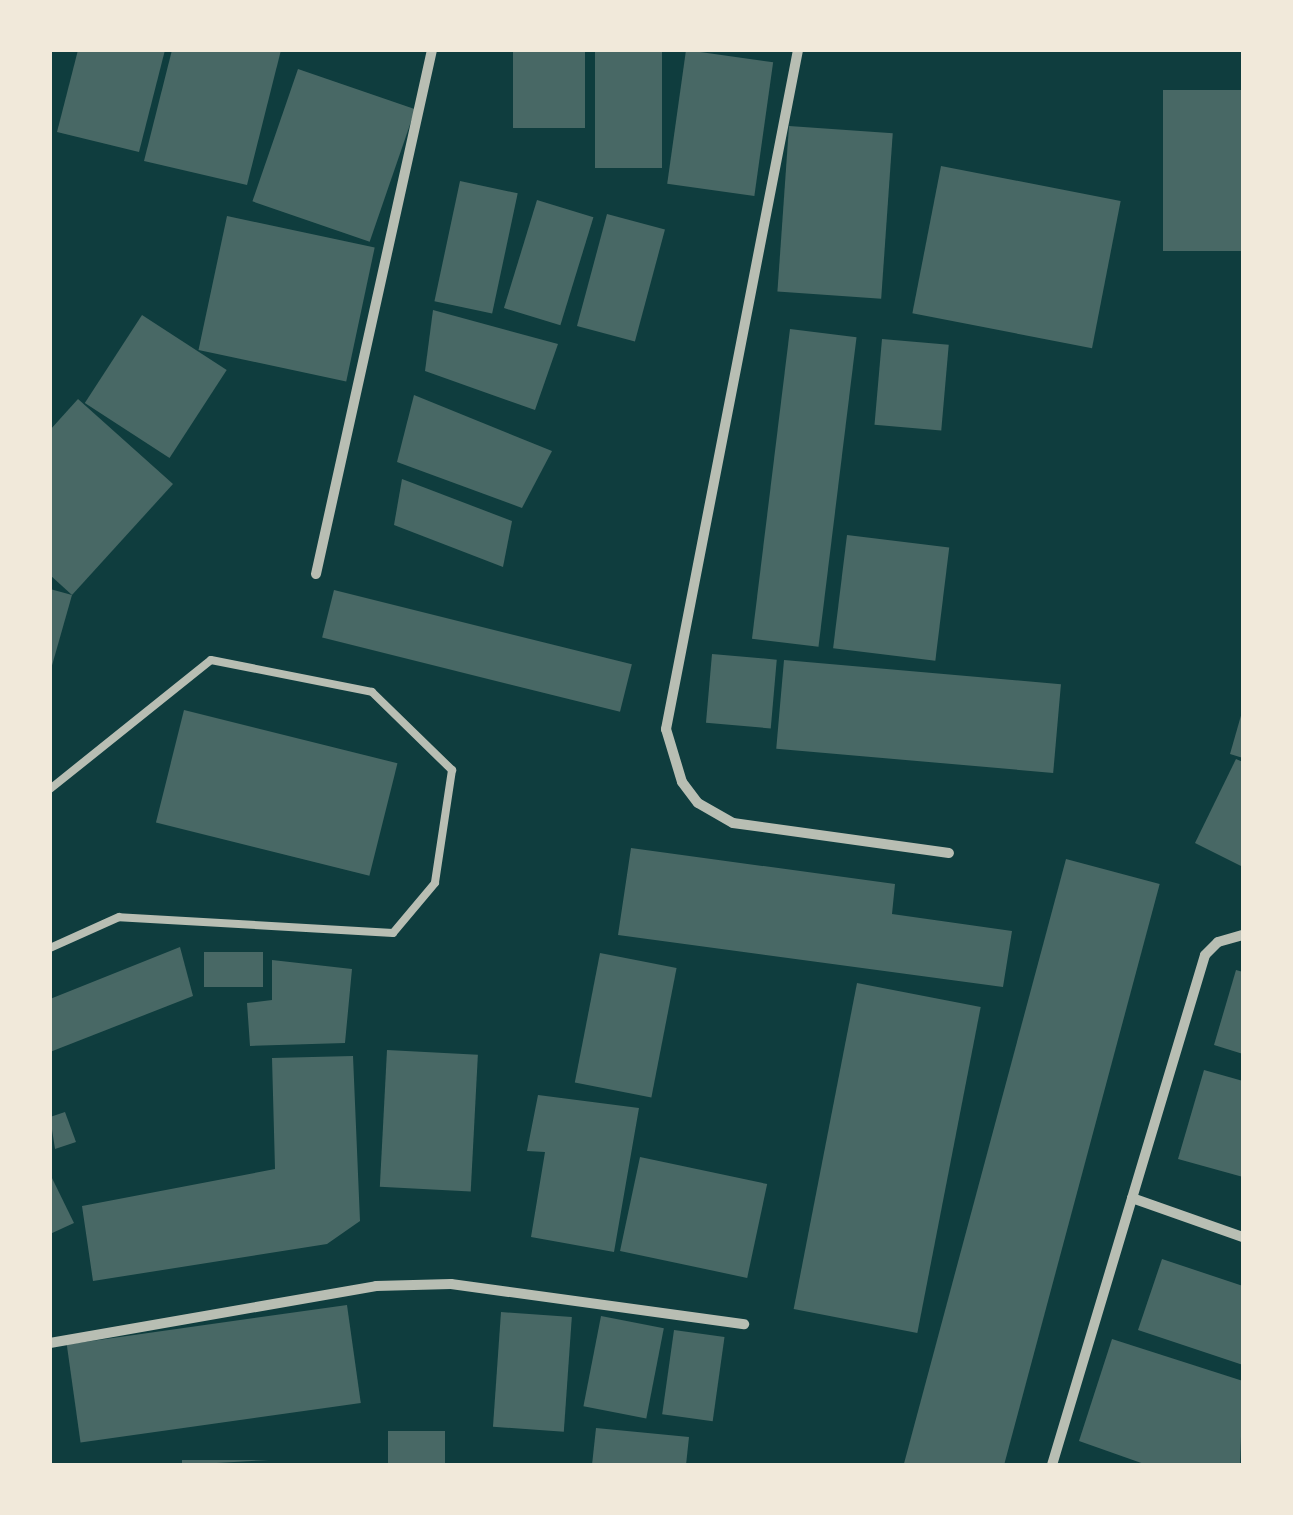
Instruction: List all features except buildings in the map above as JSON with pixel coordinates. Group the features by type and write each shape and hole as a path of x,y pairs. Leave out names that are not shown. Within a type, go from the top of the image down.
{"street":[{"path":"316,574 432,50"},
{"path":"798,50 666,730 669,746 682,782 698,802 732,823 949,854"},
{"path":"1052,1465 1205,955 1218,942 1243,935"},
{"path":"1132,1198 1243,1236"},
{"path":"50,1343 414,1284 451,1284 744,1324"}],"lane":[{"path":"50,788 211,660 372,692 452,770 435,883 393,933 118,917 50,948"}]}
